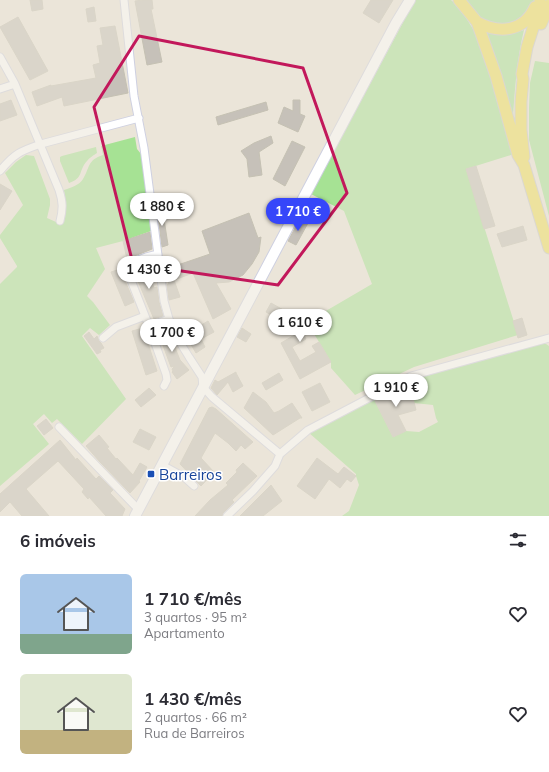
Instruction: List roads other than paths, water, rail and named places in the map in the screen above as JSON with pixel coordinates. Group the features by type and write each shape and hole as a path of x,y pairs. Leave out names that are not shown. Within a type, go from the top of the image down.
{"main road":[{"path":"136,513 409,0"},
{"path":"459,0 477,22 496,76 518,154 524,165 549,248"},
{"path":"477,22 484,26 497,29 516,27 528,19 539,0"},
{"path":"524,165 521,130 522,74 527,47 540,6 539,0"},
{"path":"523,79 526,75 533,48 549,5"}],"street":[{"path":"124,0 134,96 145,156 164,301 169,319 188,357 202,377 203,386 212,397 280,454"},
{"path":"0,56 15,84 59,190 62,202 62,214 60,221"},
{"path":"0,89 15,84"},
{"path":"0,171 18,153 40,144 139,118"},
{"path":"158,254 125,265 166,374 167,380 164,386"},
{"path":"103,338 116,327 145,316"},
{"path":"149,326 169,319"},
{"path":"227,516 253,491 275,466 280,454 308,430 411,376 548,340"},
{"path":"59,427 136,513"},
{"path":"162,465 184,477 194,486"}],"place":[{"name":"Barreiros","path":"151,474"}]}
